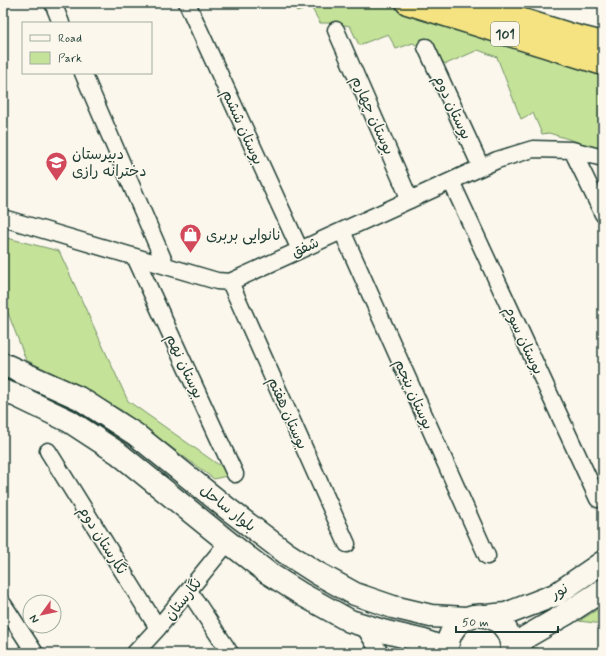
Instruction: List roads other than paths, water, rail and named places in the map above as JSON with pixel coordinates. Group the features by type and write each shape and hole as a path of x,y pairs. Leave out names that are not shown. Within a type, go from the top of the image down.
{"highway":[{"name":"101","path":"407,3 603,64"},
{"name":"101","path":"468,3 575,36 603,43"}],"main road":[{"path":"4,363 10,393"},
{"name":"بلوار ساحل","path":"4,363 80,398 135,434 228,509 286,553 317,573 355,594 393,607 431,616 477,617"},
{"name":"بلوار ساحل","path":"10,393 69,421 118,454 268,573 303,595 350,620 386,632 424,641 438,646 447,653"},
{"name":"نور","path":"477,617 506,614 555,595 603,562"},
{"name":"نور","path":"513,653 526,637 566,614 603,590"},
{"path":"447,653 447,643 457,624 477,617 497,621 505,627 510,635 513,653"}],"street":[{"path":"53,3 61,22"},
{"name":"بوستان ششم","path":"187,3 300,250"},
{"name":"بوستان چهارم","path":"336,30 410,200"},
{"name":"بوستان دوم","path":"426,47 481,167"},
{"path":"83,74 166,266"},
{"name":"شفق","path":"230,282 497,160 533,149 572,150 603,158"},
{"path":"572,150 603,214"},
{"name":"بوستان سوم","path":"450,181 598,499"},
{"path":"3,218 216,281 230,282"},
{"name":"بوستان پنجم","path":"342,231 487,556"},
{"name":"بوستان نهم","path":"135,257 235,474"},
{"name":"بوستان هفتم","path":"230,282 347,544"},
{"name":"نگارستان دوم","path":"48,451 158,628"},
{"name":"نگارستان","path":"135,653 189,591 228,542"},
{"path":"189,591 230,653"},
{"path":"3,604 34,653"},
{"path":"368,633 380,653"}],"place":[{"name":"دبیرستان دخترانه رازی","path":"56,182"},
{"name":"نانوایی بربری","path":"191,254"}]}
